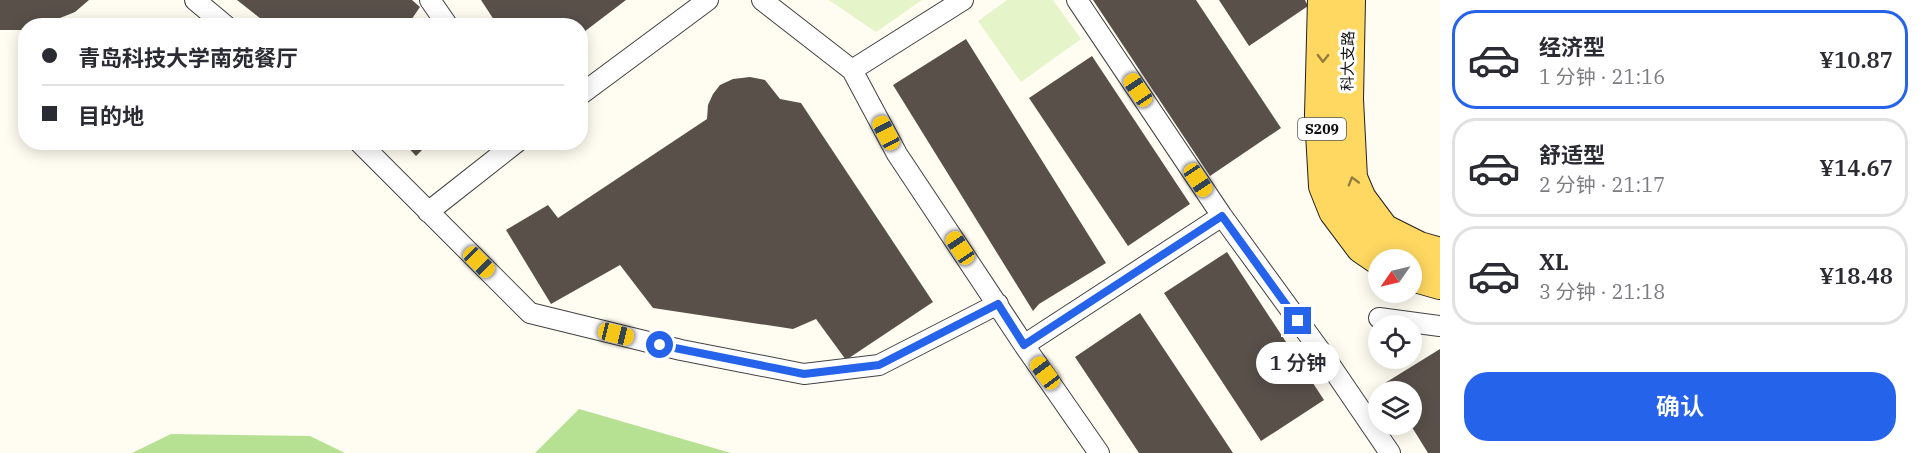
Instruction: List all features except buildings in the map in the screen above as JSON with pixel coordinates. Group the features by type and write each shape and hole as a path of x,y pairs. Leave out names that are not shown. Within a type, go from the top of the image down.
{"main road":[{"name":"科大支路","path":"1324,0 1322,115 1325,186 1335,211 1362,247 1368,251"},
{"name":"科大支路","path":"1349,0 1347,99 1351,178 1360,199 1383,230 1419,248 1440,254"},
{"path":"1422,278 1440,283"}],"street":[{"path":"195,0 216,18"},
{"path":"430,0 442,18"},
{"path":"588,89 708,0"},
{"path":"762,0 852,70 897,154 1099,453"},
{"path":"852,70 963,0"},
{"path":"1077,0 1222,216 1324,356 1390,453"},
{"path":"367,150 530,313 681,350 804,374 879,365 998,304"},
{"path":"428,212 507,150"},
{"path":"1024,345 1222,216"},
{"path":"1422,324 1440,326"}],"green space":[{"path":"829,0 922,0 876,32"},
{"path":"1007,0 1053,0 1081,39 1021,82 978,21"},
{"path":"579,409 731,453 535,453"},
{"path":"171,434 310,436 345,453 132,453"}],"route":[{"path":"660,345 804,374 860,368 879,365 998,304 1024,345 1222,216 1298,321"}]}
